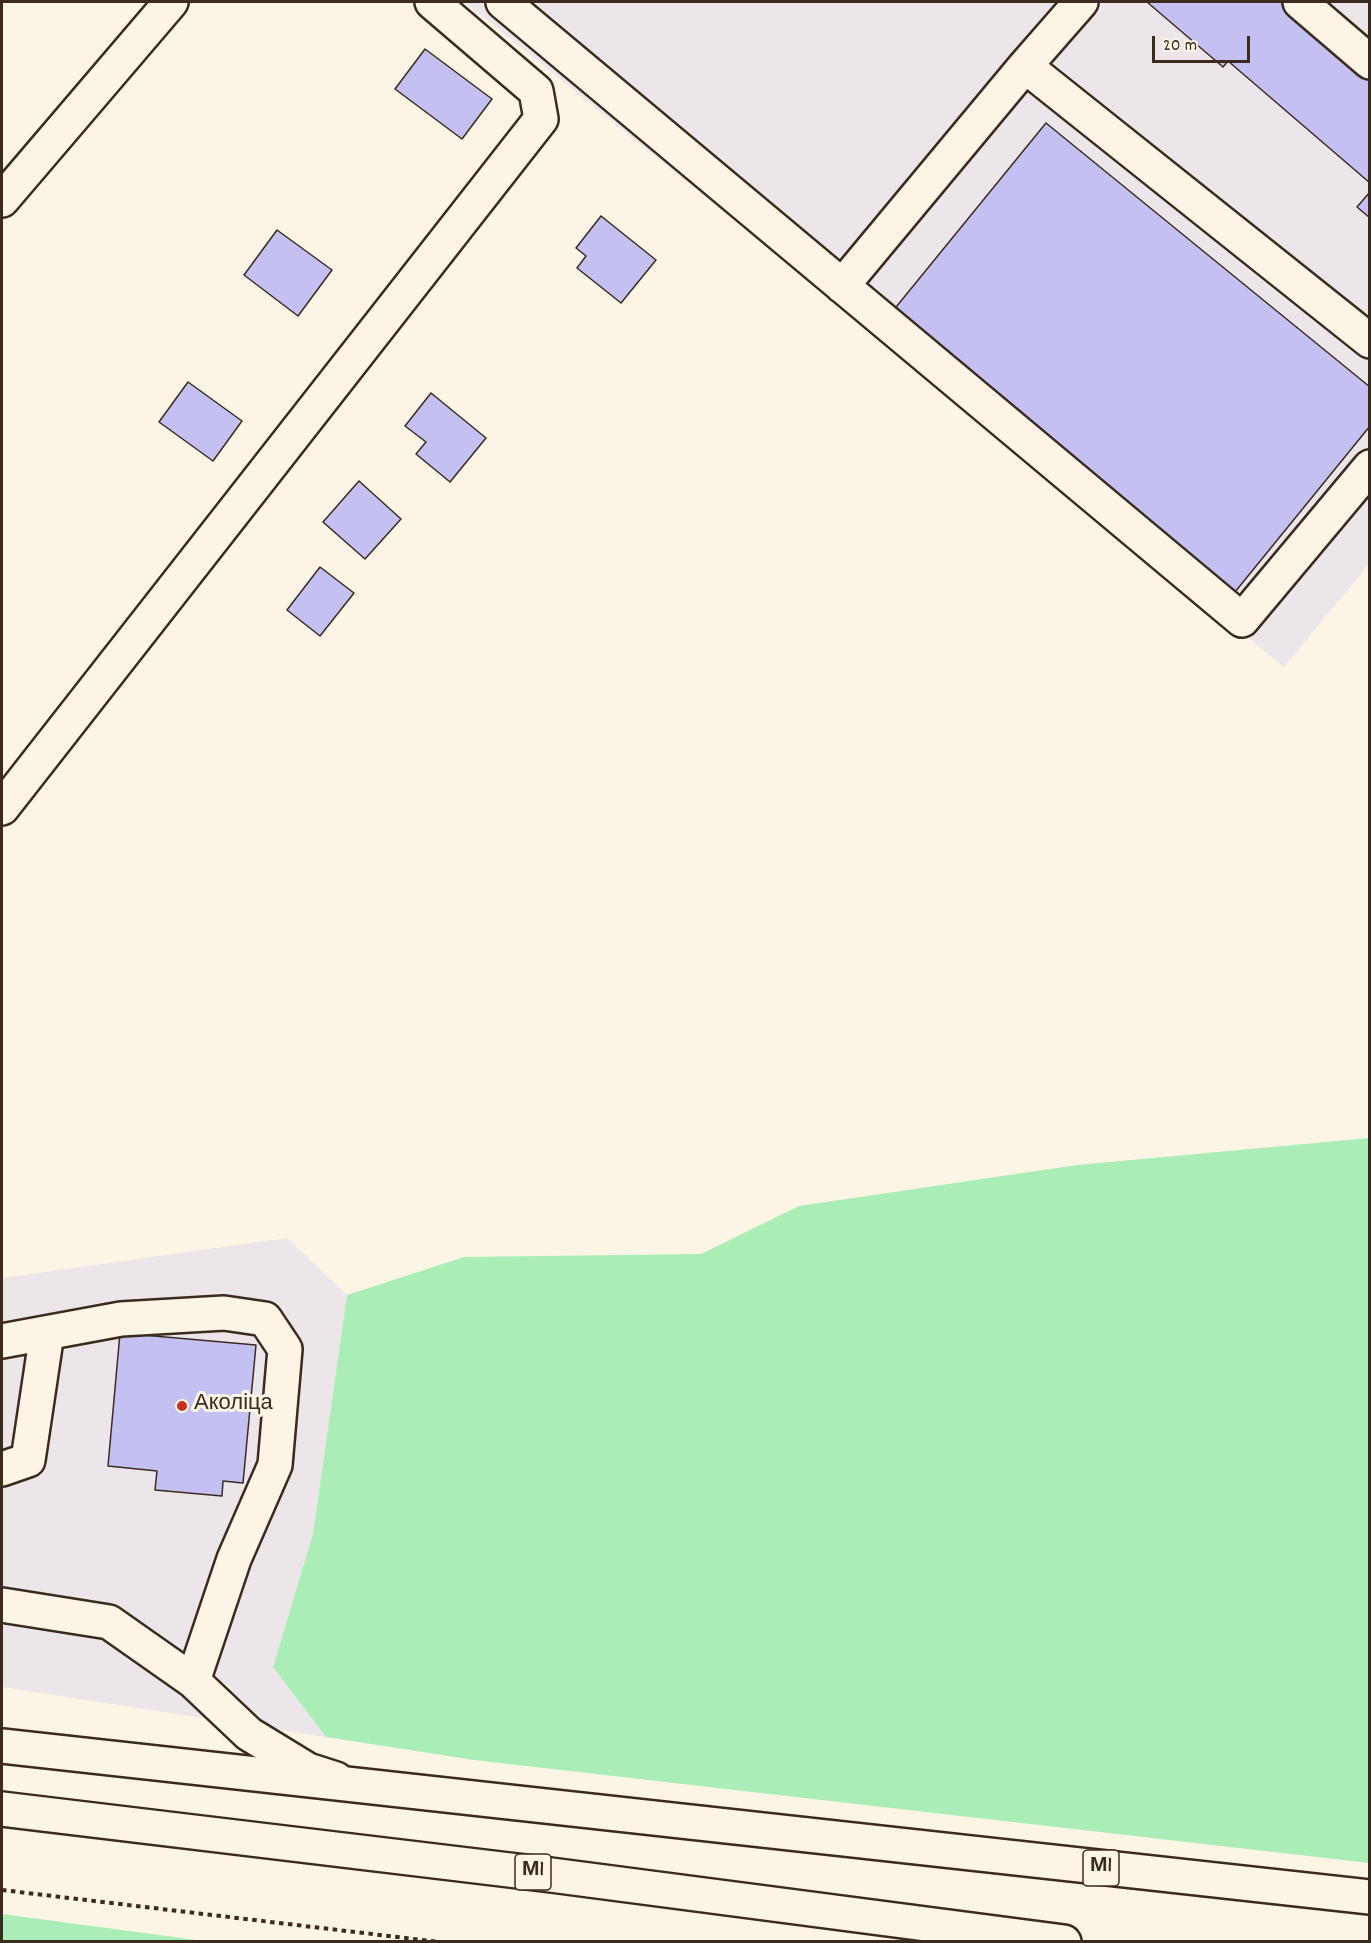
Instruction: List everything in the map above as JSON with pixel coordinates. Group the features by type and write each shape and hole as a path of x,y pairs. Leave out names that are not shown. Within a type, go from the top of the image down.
{"main road":[{"path":"2,200 171,2"},
{"path":"2,808 541,119 536,91 432,2"},
{"path":"503,2 1242,620 1370,467"},
{"path":"842,286 1081,2"},
{"path":"1300,2 1370,62"},
{"path":"1025,66 1370,340"},
{"path":"2,1341 121,1319 224,1313 266,1319 285,1349 275,1465 234,1559 193,1681"},
{"path":"2,1469 28,1460 47,1333"},
{"path":"2,1605 109,1622 193,1681 249,1734 308,1770 360,1786"},
{"name":"М1","path":"2,1746 1370,1898"},
{"name":"М1","path":"2,1809 551,1875 1064,1941"}],"path":[{"path":"2,1890 440,1941"}],"shaded area":[{"path":"465,2 1369,2 1369,564 1284,667"},
{"path":"287,1238 347,1295 313,1534 273,1667 326,1737 2,1687 2,1278"}],"green space":[{"path":"1369,1138 1369,1863 474,1760 326,1737 273,1667 313,1534 347,1295 464,1257 701,1254 799,1206 1077,1165"},
{"path":"2,1914 204,1941 2,1941"}],"building":[{"path":"1147,2 1285,2 1370,74 1370,183 1228,61 1223,67"},
{"path":"425,49 492,99 462,139 395,89"},
{"path":"1046,123 1370,387 1370,426 1235,592 892,312"},
{"path":"1370,192 1370,218 1357,207"},
{"path":"601,216 656,260 621,303 577,268 586,256 576,248"},
{"path":"277,230 332,270 298,316 244,275"},
{"path":"188,382 242,421 213,461 159,422"},
{"path":"431,393 486,438 450,482 416,454 426,442 405,426"},
{"path":"359,481 401,519 365,559 323,522"},
{"path":"320,567 354,593 320,636 287,610"},
{"name":"Аколіца","path":"120,1333 256,1345 243,1483 223,1481 222,1496 155,1490 157,1471 108,1466"}],"place":[{"name":"Аколіца","path":"182,1406"}]}
